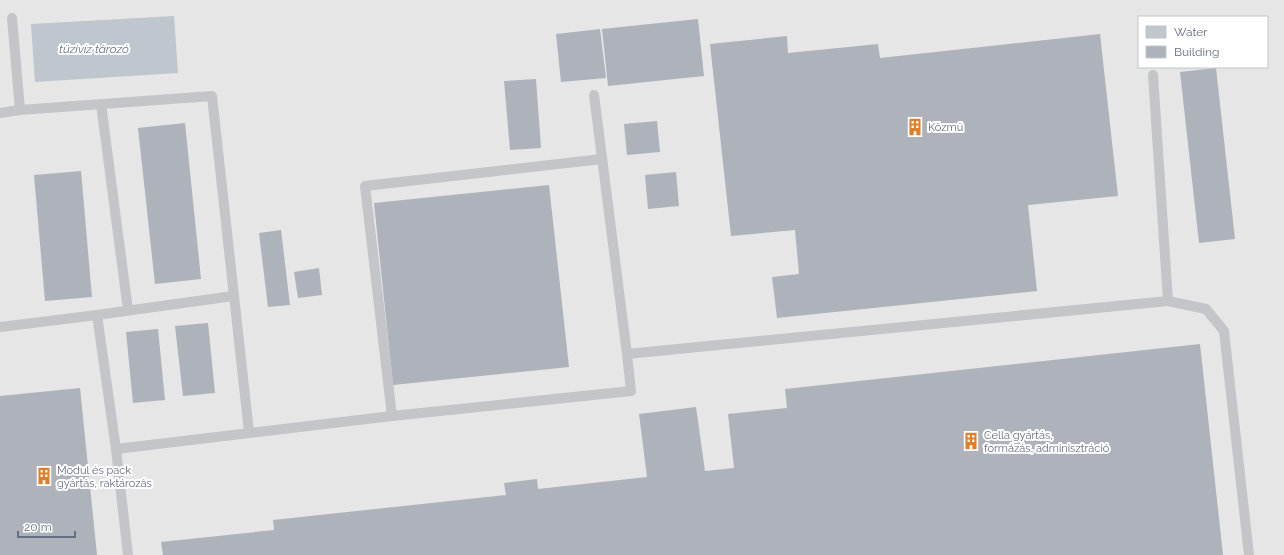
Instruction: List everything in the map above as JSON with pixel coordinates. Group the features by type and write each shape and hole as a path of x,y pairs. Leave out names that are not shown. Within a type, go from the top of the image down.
{"lane":[{"path":"12,18 20,110"},
{"path":"1153,75 1168,301"},
{"path":"116,449 249,432 631,391 594,95"},
{"path":"0,113 20,110 212,96 249,432"},
{"path":"101,104 128,310"},
{"path":"392,416 365,186 602,159"},
{"path":"0,327 234,296"},
{"path":"627,354 1168,301 1206,309 1224,331 1249,555"},
{"path":"97,315 116,449 128,555"}],"shaded area":[{"path":"0,0 1284,0 1284,555 0,555"}],"water":[{"name":"tüzivíz tározó","path":"174,16 178,73 35,82 31,24"}],"building":[{"path":"698,19 704,76 608,86 602,29"},
{"path":"600,29 606,78 561,82 556,34"},
{"name":"Közmű","path":"1100,34 1118,196 1028,205 1037,291 777,318 772,277 799,274 795,230 731,236 710,44 787,36 788,53 878,44 880,58"},
{"path":"1216,68 1235,239 1199,243 1180,72"},
{"path":"536,79 541,148 510,150 504,81"},
{"path":"657,121 660,152 627,155 624,124"},
{"path":"185,123 201,279 155,284 138,128"},
{"path":"81,171 92,297 45,301 34,175"},
{"path":"676,172 679,206 648,209 645,175"},
{"path":"549,185 569,367 393,385 374,203"},
{"path":"281,230 290,305 268,307 259,233"},
{"path":"319,268 322,295 298,298 294,272"},
{"path":"208,323 215,393 183,396 175,326"},
{"path":"158,329 165,400 133,403 126,332"},
{"name":"Cella gyártás, formázás, adminisztráció","path":"1200,344 1223,555 163,555 161,542 274,530 273,520 506,495 504,483 537,479 538,489 647,477 639,414 696,407 705,471 734,468 728,414 787,408 785,389"},
{"name":"Modul és pack gyártás, raktározás","path":"80,388 97,555 0,555 0,396"}],"place":[{"name":"Közmű","path":"915,127"},
{"name":"Cella gyártás, formázás, adminisztráció","path":"971,441"},
{"name":"Modul és pack gyártás, raktározás","path":"44,476"}]}
